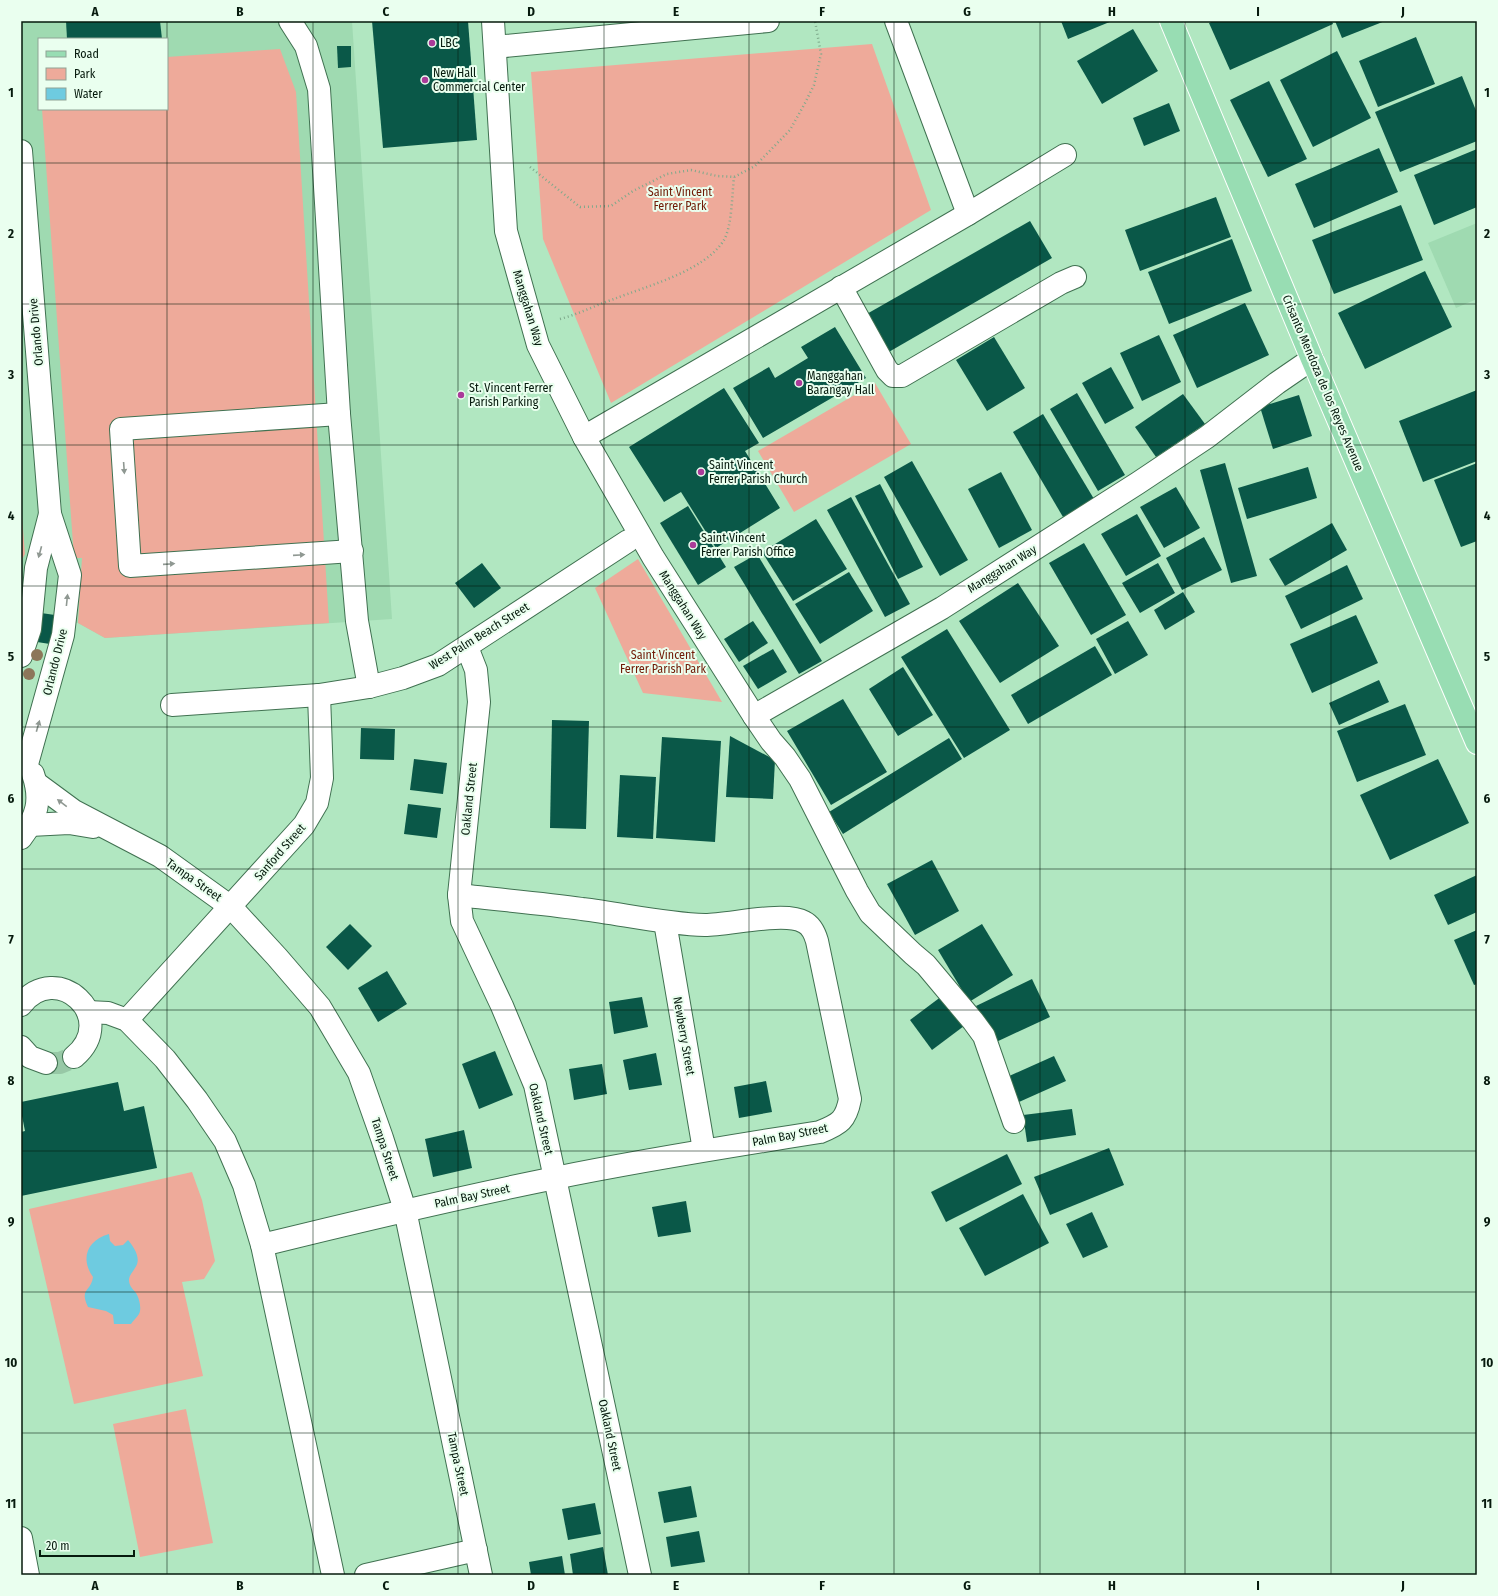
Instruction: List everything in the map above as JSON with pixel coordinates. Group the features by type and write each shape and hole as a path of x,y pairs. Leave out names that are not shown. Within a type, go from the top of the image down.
{"main road":[{"name":"Crisanto Mendoza de los Reyes Avenue","path":"1171,21 1312,359 1477,743"}],"street":[{"path":"290,21 306,46 319,89 339,414 357,621 369,687"},
{"name":"Manggahan Way","path":"492,21 495,47 506,231 538,345 584,437 653,557 754,716 942,608 1131,488 1207,437 1277,383 1312,359"},
{"path":"495,47 768,21"},
{"path":"896,21 968,214"},
{"name":"Orlando Drive","path":"21,151 50,514 70,575 63,635 24,760"},
{"path":"584,437 968,214 1065,155"},
{"path":"841,287 887,370 893,376 902,376 1075,277"},
{"path":"339,414 121,429 130,566 352,551"},
{"name":"Orlando Drive","path":"21,656 30,629 36,568 50,514"},
{"name":"West Palm Beach Street","path":"172,705 319,695 369,687 403,678 438,665 628,542"},
{"name":"Oakland Street","path":"467,646 476,670 479,702 459,895 462,921 502,1006 535,1085 640,1575"},
{"name":"Sanford Street","path":"127,1020 304,825 317,803 322,778 319,695"},
{"path":"754,716 800,779 857,891 870,913 926,965 973,1020 984,1036 1014,1122"},
{"path":"24,760 36,783 38,797 36,812 26,832"},
{"name":"Tampa Street","path":"36,783 74,811 107,830 160,856 231,907 320,1007 359,1073 405,1210 481,1575"},
{"name":"Tampa Street","path":"26,832 69,823 107,830"},
{"name":"Palm Bay Street","path":"262,1245 405,1210 554,1178 704,1150 820,1132 836,1126 847,1114 850,1099 817,942 813,930 804,922 789,919 774,919 707,925 665,922 582,909 459,895"},
{"name":"Newberry Street","path":"665,922 704,1150"},
{"path":"21,1005 35,992 53,988 62,989 78,997 88,1012 91,1028 86,1045 74,1058"},
{"path":"88,1012 108,1013 127,1020 165,1059 197,1100 225,1141 244,1185 262,1245 333,1575"},
{"path":"21,1047 30,1057 46,1063"},
{"path":"21,1538 28,1575"},
{"path":"366,1575 476,1550"}],"path":[{"path":"500,142 580,207 611,206 633,191 667,174 691,170 717,176 734,177 755,166 790,130 804,105 814,85 821,54 816,21"},
{"path":"532,326 577,314 683,272 710,256 724,240 730,220 734,177"}],"shaded area":[{"path":"21,21 352,21 392,619 105,638 78,623 21,615"},
{"path":"1477,223 1477,299 1456,308 1428,243"}],"green space":[{"name":"Saint Vincent Ferrer Park","path":"872,44 931,210 611,403 543,239 531,72"},
{"path":"280,49 296,92 329,623 105,638 78,623 82,558 74,558 42,110 168,110 168,57"},
{"path":"875,383 911,444 794,512 758,451"},
{"path":"21,505 25,554 21,561"},
{"name":"Saint Vincent Ferrer Parish Park","path":"638,559 722,702 643,693 595,588"},
{"path":"192,1172 202,1200 215,1261 204,1279 182,1282 203,1376 74,1404 29,1209"},
{"path":"186,1409 213,1543 140,1557 113,1424"}],"water":[{"path":"109,1234 110,1241 115,1246 123,1245 128,1240 135,1250 138,1261 129,1281 140,1303 140,1309 139,1314 131,1324 114,1324 113,1315 106,1311 88,1307 86,1301 85,1293 92,1282 93,1277 87,1264 88,1251 95,1241"}],"building":[{"path":"66,21 160,21 162,38 67,38"},
{"name":"New Hall Commercial Center","path":"372,21 468,21 477,140 383,148"},
{"path":"1061,21 1112,21 1068,39"},
{"path":"1213,21 1332,21 1333,24 1230,70 1209,23"},
{"path":"1335,21 1385,21 1342,38"},
{"path":"1133,29 1158,71 1102,104 1077,61"},
{"path":"1416,37 1435,84 1378,107 1359,61"},
{"path":"337,46 351,46 351,67 338,68"},
{"path":"1337,51 1371,118 1313,147 1280,80"},
{"path":"1462,76 1477,113 1477,141 1400,172 1375,112"},
{"path":"1269,81 1307,159 1268,177 1230,100"},
{"path":"1169,103 1180,131 1144,146 1133,118"},
{"path":"1379,148 1398,192 1314,228 1295,184"},
{"path":"1477,149 1477,207 1434,225 1414,175"},
{"path":"1216,197 1231,237 1140,271 1125,230"},
{"path":"1401,205 1423,260 1334,294 1312,240"},
{"path":"1030,221 1052,258 887,353 865,315"},
{"path":"1232,239 1252,291 1169,324 1148,272"},
{"path":"1425,271 1452,327 1365,369 1338,313"},
{"path":"1245,303 1269,355 1197,388 1173,335"},
{"name":"Manggahan Barangay Hall","path":"835,327 866,378 763,438 733,388 769,367 775,378 808,358 801,347"},
{"path":"1159,335 1181,382 1142,401 1120,353"},
{"path":"994,337 1025,388 987,411 956,360"},
{"path":"1111,367 1134,408 1105,424 1082,383"},
{"name":"Saint Vincent Ferrer Parish Church","path":"724,388 759,443 745,451 780,508 716,548 681,492 664,502 629,447"},
{"path":"1477,390 1477,461 1423,482 1399,421"},
{"path":"1077,393 1125,475 1098,491 1050,409"},
{"path":"1183,394 1205,424 1156,457 1135,427"},
{"path":"1299,395 1312,436 1273,449 1260,407"},
{"path":"1043,414 1094,499 1063,517 1013,432"},
{"path":"912,461 968,560 940,576 884,477"},
{"path":"1225,463 1257,576 1231,583 1200,470"},
{"path":"1477,463 1477,541 1461,547 1434,480"},
{"path":"1308,467 1317,498 1247,519 1238,488"},
{"path":"1001,472 1032,530 999,548 968,489"},
{"path":"880,484 923,567 898,579 855,496"},
{"path":"1176,487 1200,528 1164,548 1140,507"},
{"path":"851,497 910,604 885,617 827,510"},
{"name":"Saint Vincent Ferrer Parish Office","path":"688,506 726,567 698,585 660,523"},
{"path":"1137,514 1161,556 1126,576 1101,534"},
{"path":"816,519 847,569 793,601 762,552"},
{"path":"1332,523 1347,550 1285,586 1269,559"},
{"path":"1204,537 1222,570 1182,590 1166,558"},
{"path":"1084,543 1126,615 1091,635 1049,563"},
{"path":"757,554 822,661 799,674 734,567"},
{"path":"482,563 501,588 474,608 455,583"},
{"path":"1158,563 1175,593 1140,613 1122,583"},
{"path":"1347,565 1363,599 1301,629 1285,596"},
{"path":"849,572 873,611 820,644 795,604"},
{"path":"1018,583 1059,646 1000,683 959,621"},
{"path":"1183,592 1195,612 1165,630 1154,610"},
{"path":"41,613 55,615 50,644 37,642"},
{"path":"1356,615 1378,663 1312,693 1290,644"},
{"path":"753,621 768,643 739,662 724,639"},
{"path":"1128,621 1148,655 1115,674 1096,639"},
{"path":"947,629 1010,730 964,758 901,657"},
{"path":"1095,646 1112,675 1028,724 1011,695"},
{"path":"773,649 787,672 758,689 743,666"},
{"path":"903,667 933,715 898,736 869,689"},
{"path":"1379,680 1389,702 1339,725 1329,703"},
{"path":"843,699 887,772 831,805 787,731"},
{"path":"1405,704 1426,755 1357,782 1337,731"},
{"path":"552,720 589,721 586,829 550,828"},
{"path":"361,728 395,729 394,760 360,759"},
{"path":"730,736 775,760 773,799 726,797"},
{"path":"662,737 721,741 715,842 656,838"},
{"path":"949,738 962,759 843,834 829,812"},
{"path":"414,759 447,763 443,794 410,790"},
{"path":"1438,759 1469,823 1390,860 1360,795"},
{"path":"620,775 656,777 653,839 617,837"},
{"path":"408,804 441,808 437,838 404,834"},
{"path":"932,860 959,911 915,935 887,884"},
{"path":"1477,875 1477,912 1448,925 1434,895"},
{"path":"350,924 372,946 348,970 326,947"},
{"path":"982,924 1013,975 969,1002 938,950"},
{"path":"1477,930 1477,984 1474,985 1454,940"},
{"path":"387,971 407,1004 378,1022 358,988"},
{"path":"1032,979 1050,1017 994,1043 976,1006"},
{"path":"946,993 968,1023 932,1050 910,1020"},
{"path":"642,997 648,1027 614,1034 609,1002"},
{"path":"495,1051 513,1095 479,1109 462,1064"},
{"path":"656,1053 662,1085 629,1090 623,1060"},
{"path":"1054,1056 1066,1081 1019,1102 1007,1077"},
{"path":"602,1064 607,1094 574,1100 569,1069"},
{"path":"766,1081 772,1112 739,1118 734,1087"},
{"path":"118,1082 124,1111 144,1106 157,1168 21,1196 21,1132 25,1131 21,1111 21,1102"},
{"path":"1072,1109 1076,1135 1027,1142 1023,1115"},
{"path":"464,1130 472,1168 433,1177 425,1139"},
{"path":"1109,1148 1124,1185 1050,1215 1034,1177"},
{"path":"1007,1154 1022,1184 946,1222 931,1192"},
{"path":"1023,1194 1049,1243 985,1276 959,1228"},
{"path":"686,1201 691,1232 658,1237 652,1207"},
{"path":"1092,1212 1108,1247 1083,1258 1066,1224"},
{"path":"691,1486 697,1517 664,1523 658,1492"},
{"path":"595,1503 601,1534 568,1540 562,1509"},
{"path":"699,1531 705,1562 671,1567 666,1537"},
{"path":"603,1547 608,1575 573,1575 570,1554"},
{"path":"562,1556 565,1575 531,1575 529,1562"}],"tunnel":[{"path":"46,1063 60,1063 74,1057"}],"place":[{"name":"LBC","path":"432,43"},
{"name":"New Hall Commercial Center","path":"425,80"},
{"name":"Manggahan Barangay Hall","path":"799,383"},
{"name":"St. Vincent Ferrer Parish Parking","path":"461,395"},
{"name":"Saint Vincent Ferrer Parish Church","path":"701,472"},
{"name":"Saint Vincent Ferrer Parish Office","path":"693,545"}]}
